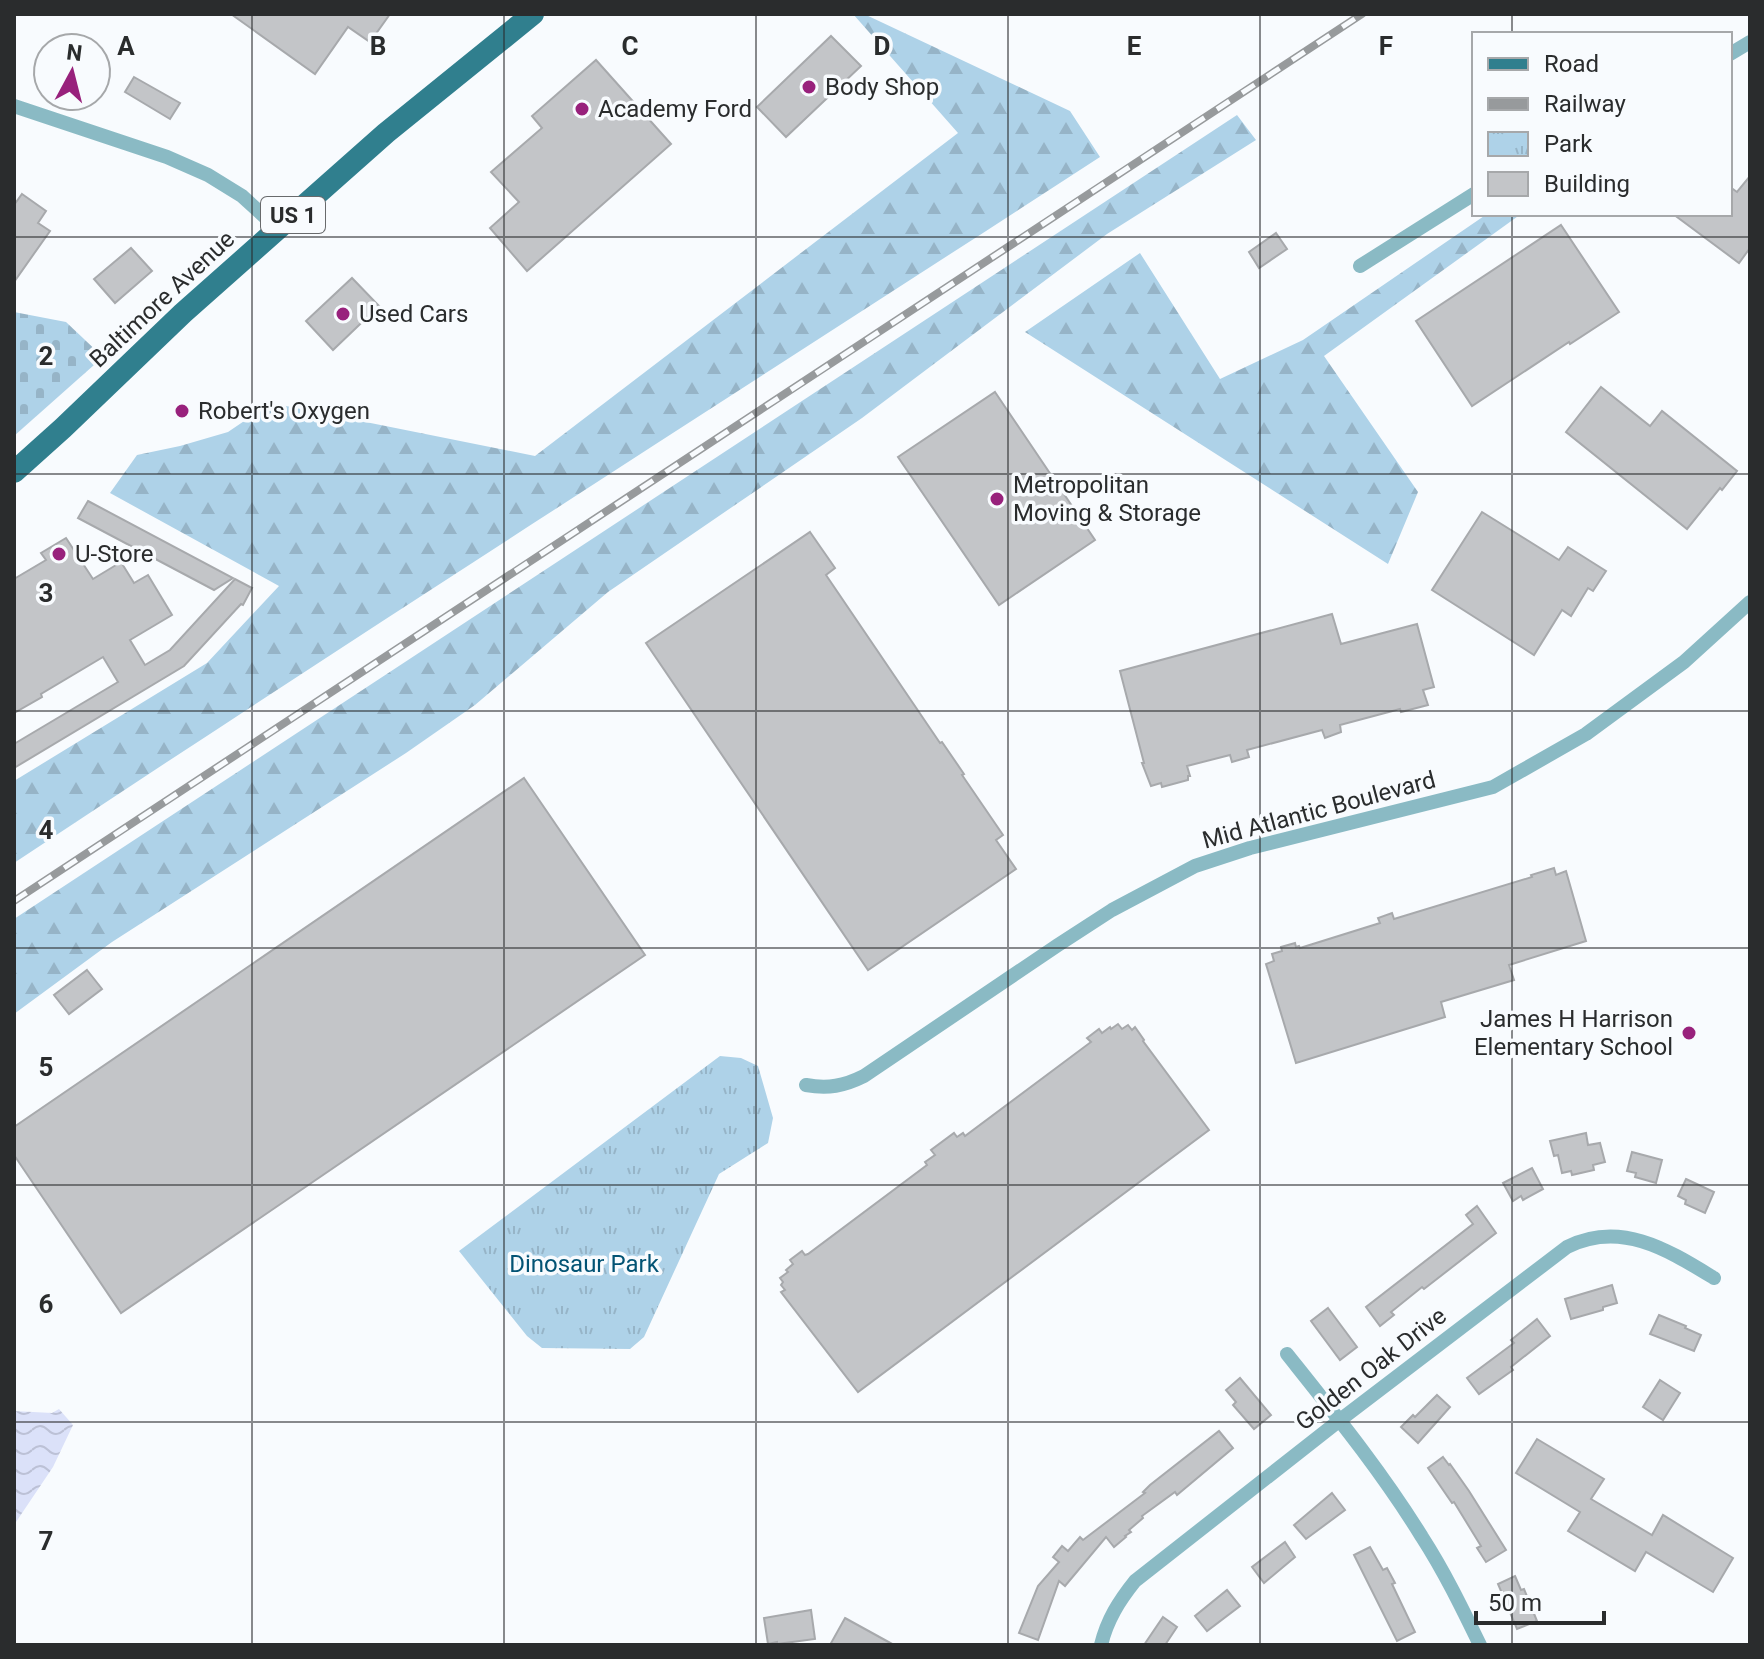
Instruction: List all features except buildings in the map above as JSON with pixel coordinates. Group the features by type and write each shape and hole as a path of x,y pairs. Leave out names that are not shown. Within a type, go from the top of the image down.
{"main road":[{"name":"Baltimore Avenue","path":"14,472 183,313 386,133 533,14"}],"street":[{"path":"1732,53 1750,42"},
{"path":"14,106 167,157 208,175 242,196 278,229"},
{"path":"1360,266 1472,195"},
{"name":"Mid Atlantic Boulevard","path":"806,1085 837,1087 864,1076 1112,910 1195,866 1250,848 1493,787 1586,734 1684,662 1750,602"},
{"name":"Golden Oak Drive","path":"1101,1645 1109,1620 1135,1581 1567,1247 1599,1236 1642,1241 1681,1258 1714,1278"},
{"path":"1287,1354 1393,1492 1460,1603 1480,1645"}],"green space":[{"path":"853,14 864,14 1070,111 1100,157 14,863 14,781 207,663 279,586 110,493 137,455 228,432 271,403 535,456 958,133"},
{"path":"1237,115 1256,140 1107,234 862,418 608,592 475,705 406,753 112,942 14,1014 14,919"},
{"path":"1484,216 1518,216 1324,356 1418,492 1388,564 1025,332 1140,253 1220,379 1303,340"},
{"path":"14,312 66,322 103,357 14,436"},
{"name":"Dinosaur Park","path":"720,1056 741,1058 758,1066 773,1118 768,1143 719,1174 644,1337 630,1349 542,1348 527,1336 459,1251"}],"water":[{"path":"59,1409 73,1425 53,1467 14,1525 14,1411 52,1413"}],"railway":[{"path":"14,901 1362,14"}],"place":[{"name":"Body Shop","path":"809,87"},
{"name":"Academy Ford","path":"582,109"},
{"name":"Used Cars","path":"343,314"},
{"name":"Robert's Oxygen","path":"182,411"},
{"name":"Metropolitan Moving & Storage","path":"997,499"},
{"name":"U-Store","path":"59,554"},
{"name":"James H Harrison Elementary School","path":"1689,1033"}]}
